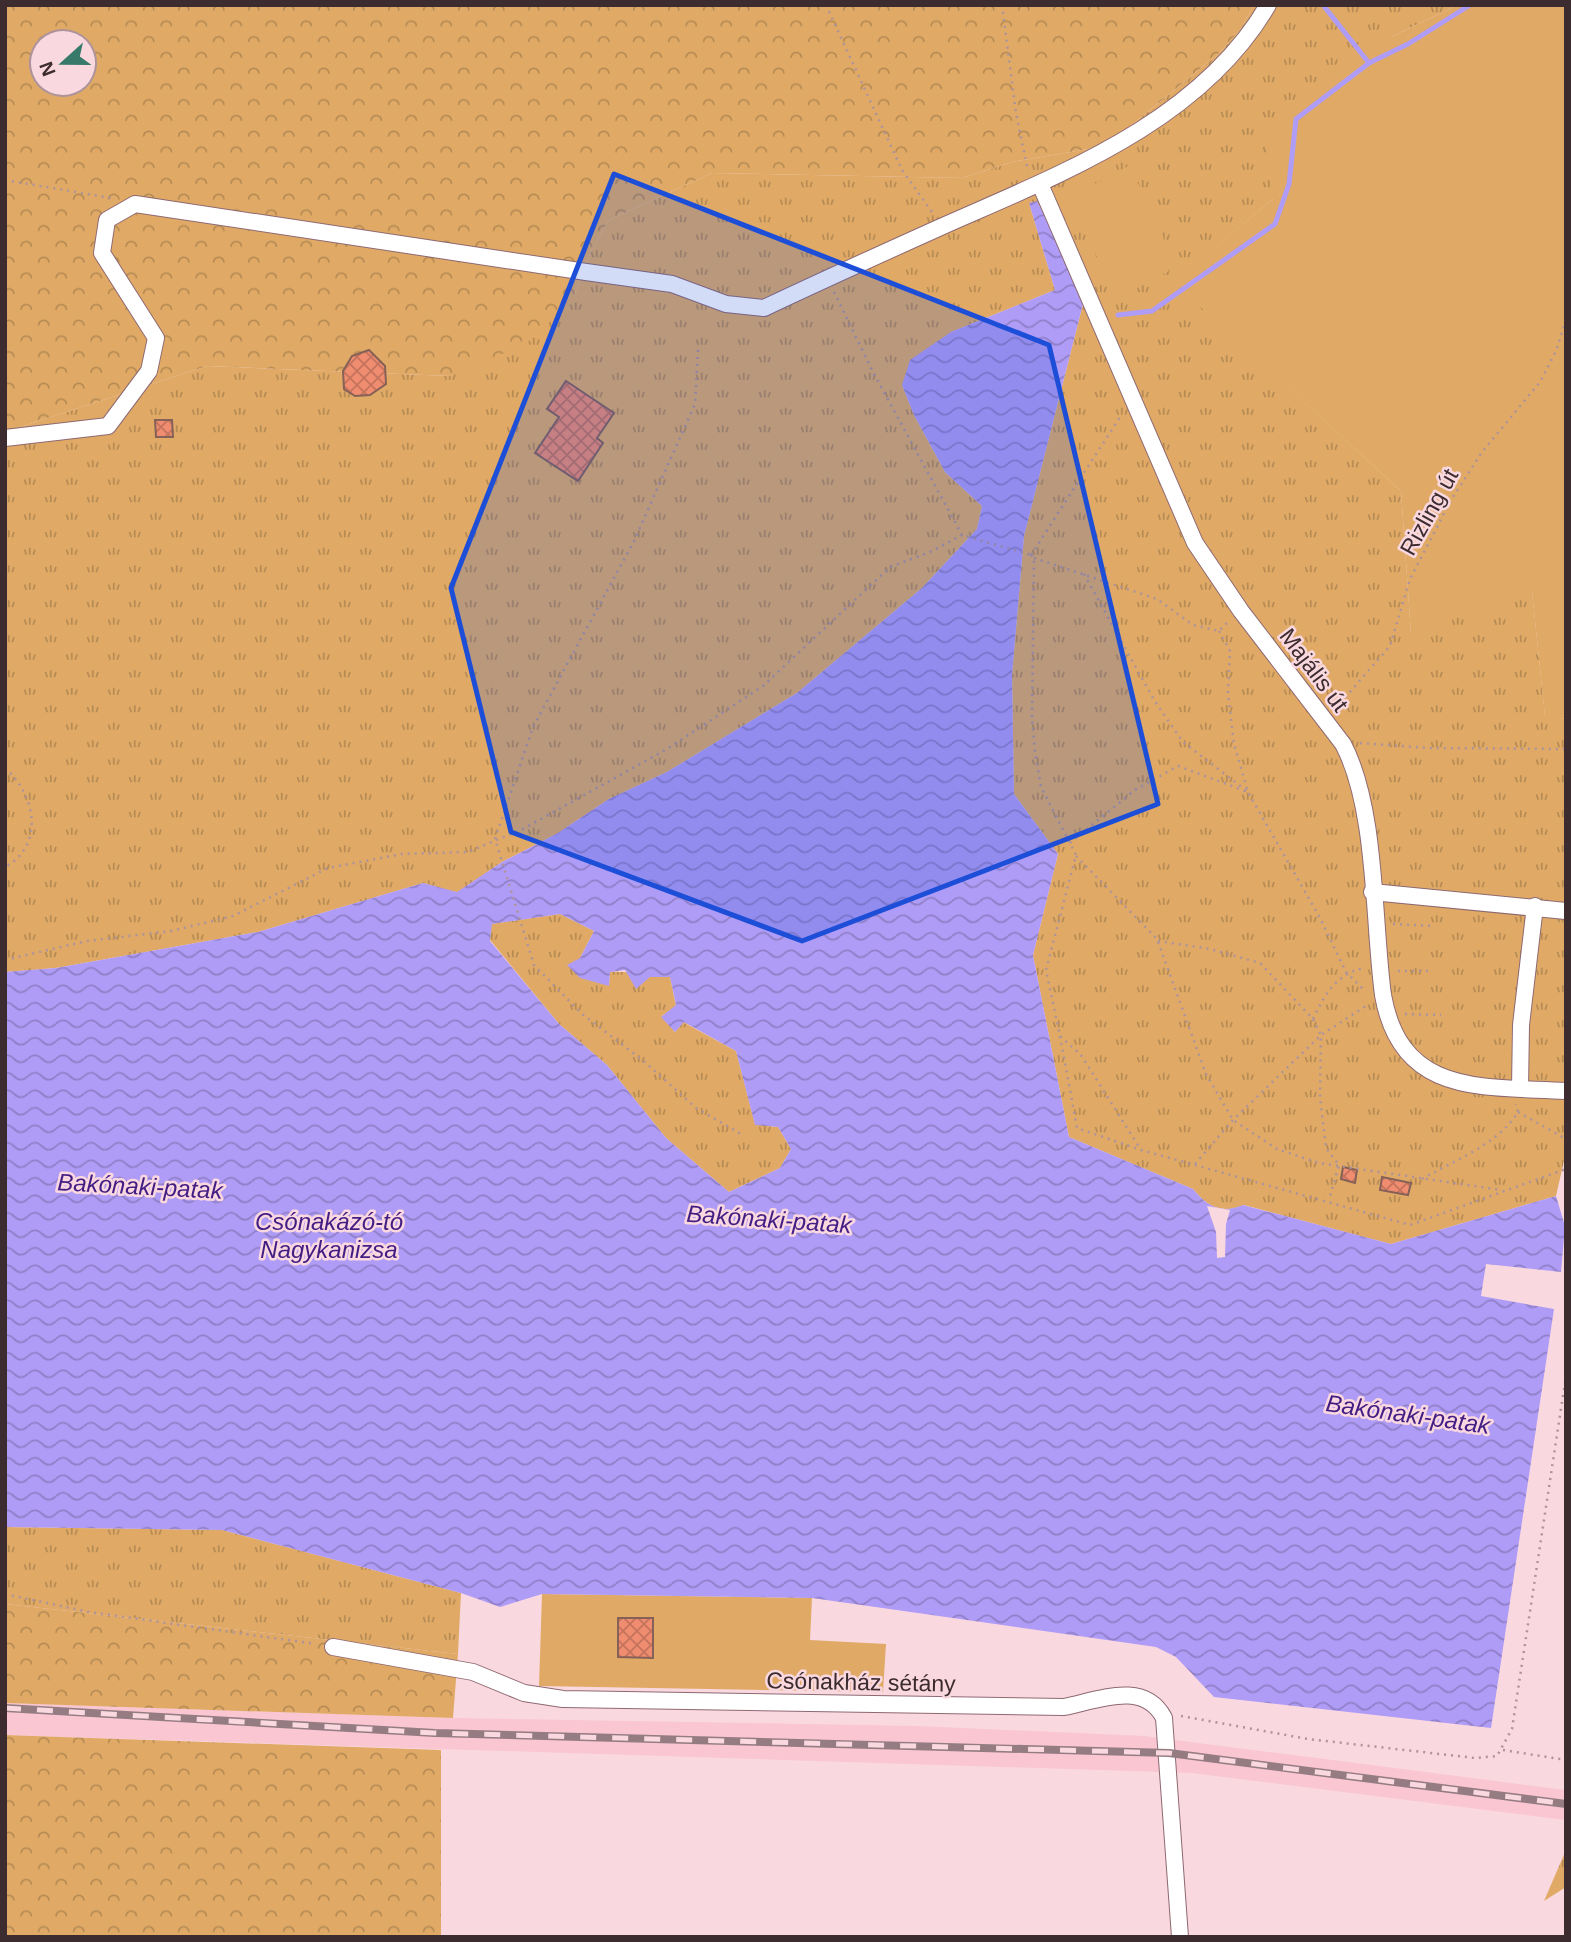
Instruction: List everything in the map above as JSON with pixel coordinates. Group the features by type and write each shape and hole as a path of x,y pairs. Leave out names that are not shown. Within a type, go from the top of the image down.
{"street":[{"path":"5,438 108,426 149,371 156,338 102,253 107,220 135,204 607,273 672,284 726,304 764,308 1040,184 1139,130 1202,85 1254,28 1268,5"},
{"name":"Majális út","path":"1040,184 1195,543 1241,611 1343,744 1358,778 1363,799 1380,967 1379,998 1403,1048 1428,1072 1455,1083 1566,1091"},
{"path":"1372,892 1566,911"},
{"path":"1520,1088 1521,1025 1535,906"},
{"name":"Csónakház sétány","path":"333,1647 473,1672 524,1693 563,1699 1065,1707 1132,1694 1147,1698 1159,1707 1164,1718"},
{"path":"1164,1718 1180,1937"}],"path":[{"path":"826,5 902,170 943,226"},
{"path":"1002,5 1016,113 1028,172 1040,184"},
{"path":"5,180 135,204"},
{"path":"827,278 874,374 962,535"},
{"name":"Rizling út","path":"1325,721 1390,646 1410,579 1451,500 1482,452 1540,382 1556,351 1566,320"},
{"path":"698,350 695,404 634,541 533,727 495,839 534,965 582,1013 646,1063 696,1108 741,1134"},
{"path":"1131,399 1033,556 1032,719 1041,787 1076,855 1109,886 1158,941 1206,1074 1233,1120 1277,1149 1319,1163 1504,1191"},
{"path":"5,960 87,941 171,931 233,916 328,868 402,854 468,852 523,829 667,749 763,687 890,567 930,552 962,535 1033,556 1157,599 1193,625 1219,631 1230,651 1228,694 1234,744 1248,792 1320,918 1346,972 1379,998 1321,1035 1233,1120 1195,1164"},
{"path":"1084,574 1154,701 1184,742 1248,792"},
{"path":"1219,631 1241,611"},
{"path":"1343,744 1566,749"},
{"path":"1070,843 1135,790 1178,766 1248,792"},
{"path":"5,768 26,795 32,826 26,850 5,867"},
{"path":"1076,855 1046,970 1077,1128 1141,1150 1329,1200 1410,1225 1566,1169"},
{"path":"1375,924 1435,926"},
{"path":"1158,941 1210,949 1260,963 1313,1019 1321,1035 1320,1097 1326,1148 1339,1165"},
{"path":"1313,1019 1324,997 1346,972 1380,967 1433,971"},
{"path":"1387,1013 1441,1015"},
{"path":"1060,1036 1082,1055 1141,1150"},
{"path":"1422,1180 1492,1138 1512,1122 1518,1112 1566,1139"},
{"path":"1329,1200 1339,1165"},
{"path":"1164,1718 1172,1715 1308,1739 1475,1758 1497,1756 1503,1750 1512,1729 1566,1376"},
{"path":"5,1594 89,1612 333,1647"},
{"path":"1503,1750 1566,1760"}],"highlighted area":[{"path":"614,174 1049,345 1158,804 802,941 511,832 451,588"}],"shaded area":[{"path":"5,1703 453,1718 917,1726 1144,1736 1566,1790 1566,1820 1192,1773 5,1735"}],"green space":[{"path":"5,5 1254,5 1240,30 1217,55 1106,146 1012,162 962,178 712,173 609,220 591,251 575,294 526,344 450,376 207,366 5,432"},
{"path":"1254,5 1458,5 1393,36 1273,199 1174,282 1401,491 1411,633 1532,591 1545,716 1566,719 1566,1152 1556,1196 1391,1244 1244,1205 1222,1209 1204,1200 1193,1189 1069,1137 1033,955 1058,854 1014,794 1012,675 1024,536 1085,296 1029,203 1055,290 951,332 902,385 914,415 945,472 982,506 977,529 922,588 797,693 667,772 609,799 558,833 502,862 457,893 423,883 258,932 56,968 5,972 5,432 207,366 450,376 575,294 591,251 609,220 712,173 962,178 1012,162 1106,146 1217,55 1240,30"},
{"path":"1458,5 1566,5 1566,719 1545,717 1532,592 1411,634 1401,491 1173,282 1273,199 1265,129 1393,36"},
{"path":"1128,166 1161,223 1169,271 1119,298 1066,199"},
{"path":"560,914 594,931 580,958 609,985 610,972 670,977 676,1006 662,1016 675,1032 683,1022 736,1051 755,1124 778,1127 791,1149 780,1168 729,1192 666,1138 607,1065 559,1024 490,940 491,924"},
{"path":"5,1527 222,1530 461,1593 458,1654 5,1604"},
{"path":"542,1594 812,1598 810,1640 886,1644 883,1692 539,1686"},
{"path":"5,1604 458,1654 453,1718 5,1703"},
{"path":"5,1735 441,1750 441,1937 5,1937"},
{"path":"1566,1850 1566,1887 1544,1901"}],"water":[{"name":"Csónakázó-tó Nagykanizsa","path":"1037,201 1085,296 1024,536 1012,675 1014,794 1058,854 1033,955 1069,1137 1193,1189 1204,1200 1221,1209 1243,1205 1391,1244 1556,1196 1565,1226 1561,1272 1486,1264 1481,1296 1554,1309 1491,1728 1214,1697 1176,1657 1156,1647 812,1598 542,1594 500,1607 461,1593 222,1530 5,1527 5,972 56,968 258,932 423,883 457,892 502,862 558,833 609,799 667,772 797,693 922,588 977,529 982,506 945,472 914,415 902,385 910,360 951,332 1055,290 1029,203","holes":["560,914 594,931 580,958 567,965 580,978 609,986 610,972 625,970 636,989 650,977 670,977 676,1005 661,1017 675,1032 684,1022 736,1051 755,1125 778,1127 791,1149 780,1168 729,1192 666,1138 607,1065 559,1024 490,941 492,924"]}],"pier":[{"path":"1207,1206 1230,1210 1226,1224 1225,1257 1217,1258 1216,1232"}],"building":[{"path":"369,350 385,366 386,384 370,395 355,396 344,389 343,371 352,356"},
{"path":"566,381 614,413 597,438 603,443 578,481 535,453 559,417 547,409"},
{"path":"155,420 172,420 173,437 156,437"},
{"path":"1343,1167 1357,1170 1355,1183 1341,1179"},
{"path":"1382,1177 1411,1183 1408,1195 1380,1190"},
{"path":"618,1618 653,1618 653,1658 618,1657"}],"waterway":[{"path":"1323,5 1369,63"},
{"path":"1118,315 1152,311 1275,224 1289,184 1296,119 1369,63 1408,44 1470,5"}],"railway":[{"path":"5,1708 435,1733 1169,1753 1566,1804"}],"water label":[{"name":"Bakónaki-patak","path":"140,1186"},
{"name":"Bakónaki-patak","path":"769,1219"},
{"name":"Bakónaki-patak","path":"1408,1414"}]}
